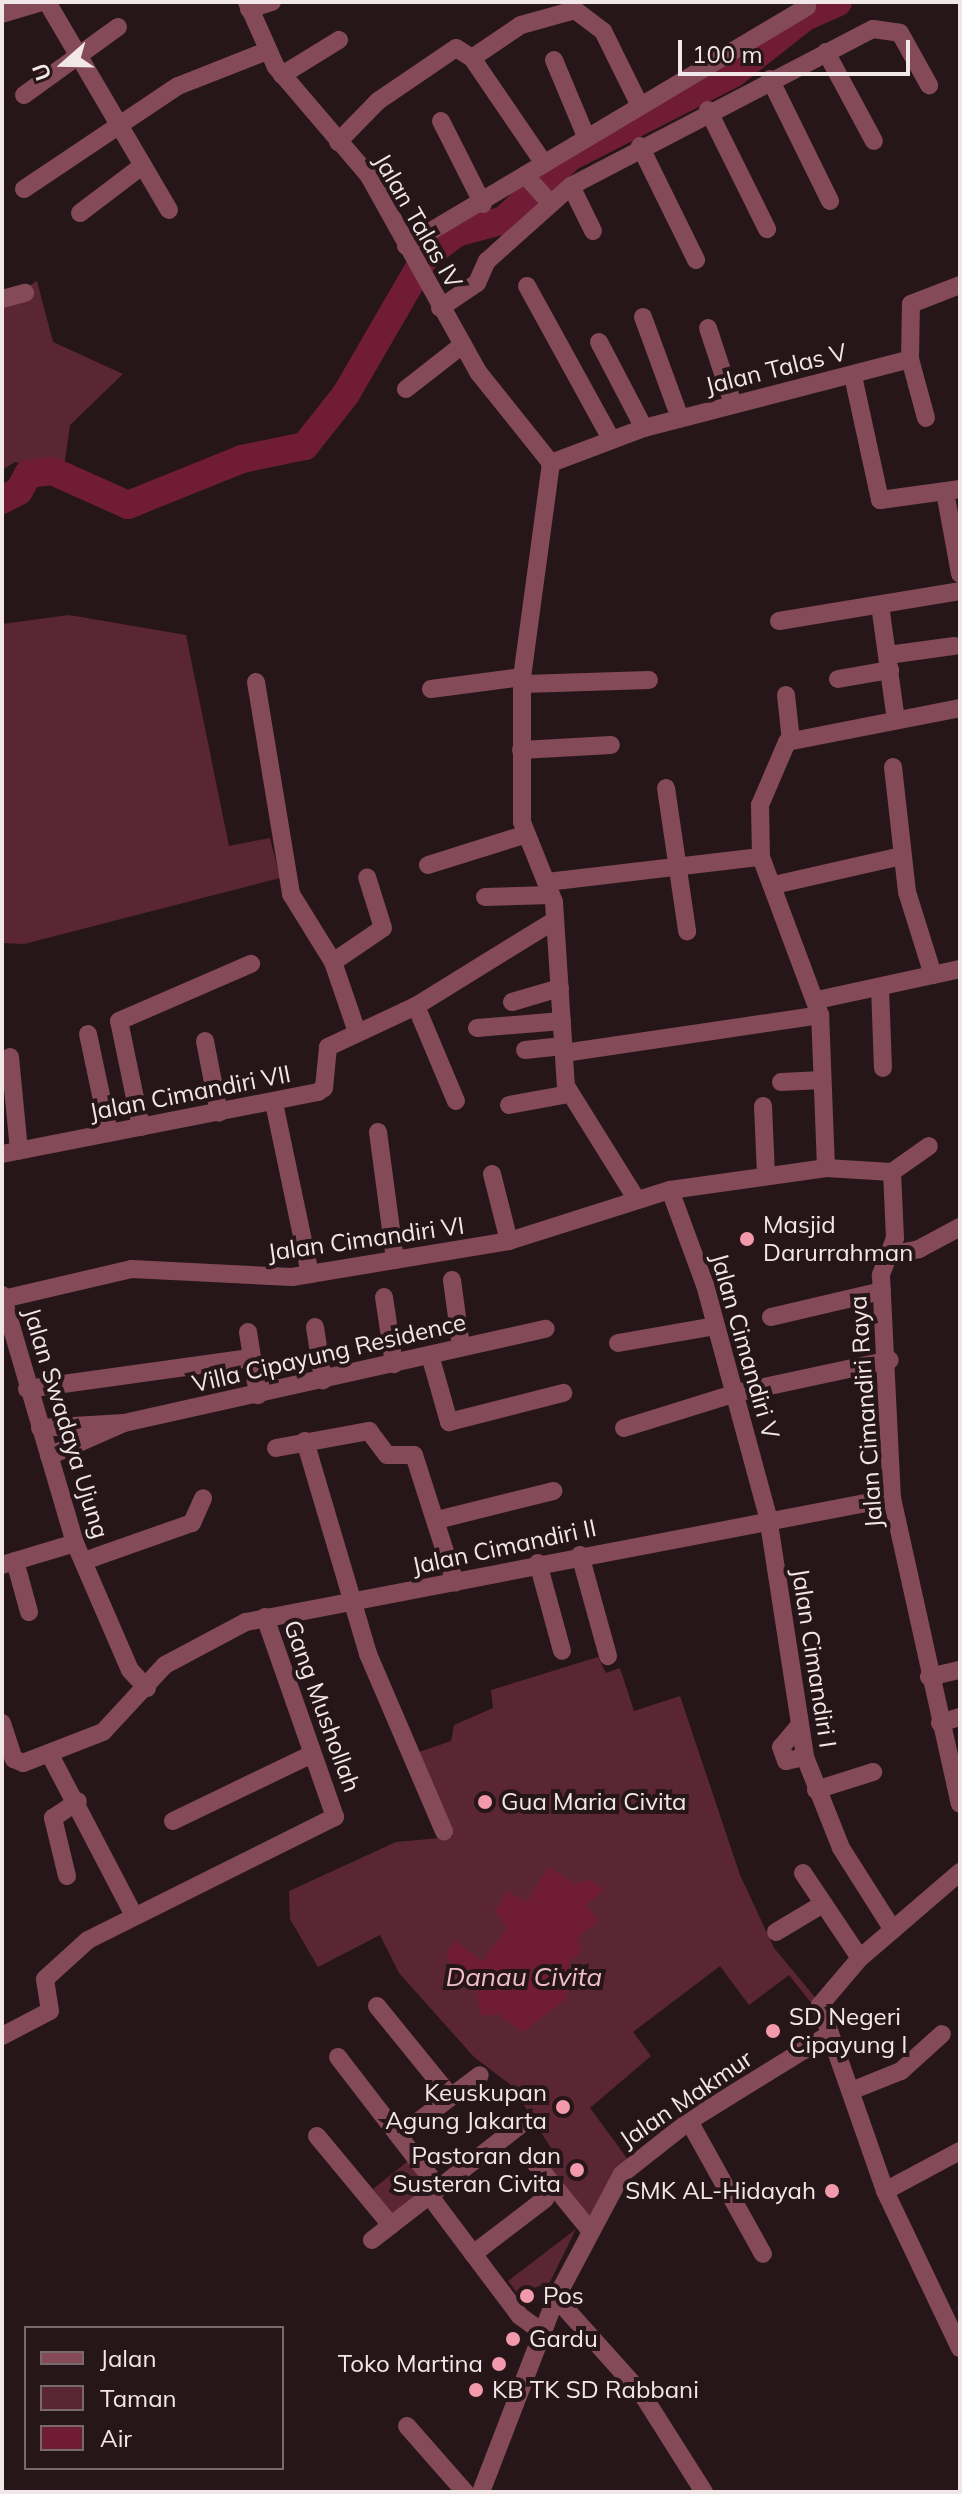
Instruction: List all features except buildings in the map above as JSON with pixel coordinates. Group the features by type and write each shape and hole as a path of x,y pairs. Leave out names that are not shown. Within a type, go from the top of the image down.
{"street":[{"path":"2,14 44,2 169,210"},
{"path":"248,5 272,2"},
{"name":"Jalan Talas IV","path":"248,5 267,51 282,75 376,187 461,346 551,463"},
{"path":"409,250 483,204 530,180 543,162 585,134 640,106 807,7"},
{"path":"472,58 521,25 575,10 603,31 640,106"},
{"path":"24,95 75,55 118,27"},
{"path":"440,308 477,283 487,261 571,186 708,110 873,29 900,33 929,85"},
{"path":"282,75 339,40"},
{"path":"338,142 378,101 456,48 472,58 543,162"},
{"path":"24,189 120,129 197,75 267,51"},
{"path":"826,52 874,141"},
{"path":"554,60 585,134"},
{"path":"770,79 830,201"},
{"path":"708,110 767,229"},
{"path":"441,121 483,204"},
{"path":"640,146 696,260"},
{"path":"80,213 142,166"},
{"path":"530,180 550,203"},
{"path":"571,186 593,231"},
{"path":"926,418 910,359 911,304 960,285"},
{"path":"527,286 611,439"},
{"path":"2,299 25,293"},
{"path":"643,317 680,418"},
{"path":"708,328 733,404"},
{"path":"599,342 644,428"},
{"path":"406,389 461,346"},
{"name":"Jalan Talas V","path":"551,463 644,428 910,359"},
{"path":"853,376 880,500 953,490 960,574"},
{"path":"551,463 523,681 521,750 524,835 549,888 555,920 569,1094 635,1197 826,1168 892,1172 929,1146"},
{"path":"779,621 960,591"},
{"path":"880,605 896,720"},
{"path":"838,679 954,646"},
{"path":"431,689 523,681 649,680"},
{"path":"256,682 291,894 333,962 357,1032"},
{"path":"786,695 791,741"},
{"path":"826,1168 818,1007 761,857 760,805 780,747 791,741 960,708"},
{"path":"521,750 611,745"},
{"path":"893,767 902,856 933,975"},
{"path":"666,788 687,931"},
{"path":"428,865 524,835"},
{"path":"774,885 902,856"},
{"path":"485,897 677,865 761,857"},
{"path":"333,962 383,928 367,877"},
{"name":"Jalan Cimandiri VII","path":"11,1153 274,1103 324,1088 328,1047 416,1006 555,920"},
{"path":"141,1127 119,1021 251,964"},
{"path":"525,1050 564,1050 818,1007 880,987 960,969"},
{"path":"880,987 883,1068"},
{"path":"512,1002 560,988"},
{"path":"416,1006 456,1101"},
{"path":"477,1028 562,1021"},
{"path":"88,1034 109,1133"},
{"path":"205,1041 219,1113"},
{"path":"10,1057 11,1153"},
{"path":"781,1082 822,1080"},
{"path":"509,1105 569,1094"},
{"path":"274,1103 310,1274"},
{"path":"763,1106 766,1176"},
{"path":"378,1132 395,1260"},
{"name":"Jalan Cimandiri Raya","path":"892,1172 896,1224 882,1291 890,1360 892,1498 929,1677 960,1804"},
{"path":"492,1174 509,1241"},
{"name":"Jalan Cimandiri V","path":"670,1190 736,1394 768,1517"},
{"name":"Jalan Cimandiri VI","path":"3,1303 132,1269 273,1280 509,1241 635,1197"},
{"path":"889,1255 919,1249 960,1227"},
{"path":"452,1280 461,1347"},
{"path":"771,1317 882,1291"},
{"path":"384,1297 394,1364"},
{"name":"Jalan Swadaya Ujung","path":"3,1303 10,1364 27,1389 75,1543 130,1670 147,1688"},
{"path":"618,1343 715,1326"},
{"path":"315,1327 323,1380"},
{"name":"Villa Cipayung Residence","path":"40,1428 124,1423 546,1329"},
{"path":"248,1332 258,1395"},
{"path":"430,1355 449,1422 563,1393"},
{"path":"27,1389 243,1359"},
{"path":"624,1428 736,1394 890,1360"},
{"name":"Villa Cipayung Residence","path":"49,1456 124,1423"},
{"path":"68,1426 73,1446"},
{"path":"276,1448 369,1431 387,1455 414,1455 455,1583"},
{"path":"305,1441 353,1600 444,1831"},
{"path":"437,1520 553,1491"},
{"path":"84,1561 192,1523 203,1498"},
{"name":"Jalan Cimandiri II","path":"147,1688 193,1645 265,1617 455,1583 538,1563 768,1517 892,1498"},
{"name":"Jalan Cimandiri I","path":"768,1517 805,1757 841,1848 893,1930"},
{"path":"29,1612 8,1563 75,1543"},
{"path":"580,1555 608,1656"},
{"path":"538,1563 562,1651"},
{"name":"Gang Mushollah","path":"133,1914 331,1820 335,1811 310,1755 265,1617"},
{"path":"929,1677 960,1670"},
{"path":"2,1723 17,1762 103,1732 147,1688"},
{"path":"940,1723 960,1717"},
{"path":"2,2036 50,2011 45,1979 88,1940 133,1914 78,1801 49,1753"},
{"path":"173,1821 310,1755"},
{"path":"816,1790 873,1772"},
{"path":"67,1876 53,1818 78,1801"},
{"path":"960,1872 860,1958 822,1997 830,2034 885,2191 960,2348"},
{"path":"803,1873 860,1958"},
{"path":"776,1932 823,1904"},
{"path":"377,2006 451,2097"},
{"name":"Jalan Makmur","path":"481,2492 556,2298 589,2229 622,2174 689,2121 830,2034"},
{"path":"851,2091 901,2071 942,2034"},
{"path":"338,2057 399,2136 473,2254 520,2316 542,2332"},
{"path":"399,2136 480,2075"},
{"path":"689,2121 763,2254"},
{"path":"372,2240 520,2125"},
{"path":"317,2136 391,2225"},
{"path":"885,2191 960,2151"},
{"path":"536,2164 589,2229"},
{"path":"473,2254 545,2199"},
{"path":"556,2298 642,2394 704,2492"},
{"path":"407,2426 465,2492"}],"green space":[{"path":"37,281 53,342 123,374 70,425 63,474 15,462 2,470 2,302"},
{"path":"69,615 186,635 229,846 270,838 280,878 24,944 2,943 2,624"},
{"path":"598,1657 606,1673 620,1668 634,1711 680,1696 740,1875 774,1948 819,2002 819,2013 789,1975 749,2005 720,1966 633,2032 651,2056 590,2108 629,2161 584,2224 538,2165 554,2153 512,2086 474,2057 399,1973 380,1935 318,1967 290,1919 289,1891 396,1842 452,1837 419,1752 451,1741 454,1725 493,1708 491,1690"},
{"path":"408,2161 427,2186 393,2214 373,2189"},
{"path":"576,2229 550,2282 518,2294 508,2281"}],"water":[{"name":"Danau Civita","path":"548,1867 575,1884 590,1880 604,1890 586,1905 598,1921 577,1938 582,1952 570,1961 567,1998 523,2032 498,2014 481,2016 475,1980 459,1982 446,1953 455,1941 482,1961 507,1928 495,1911 507,1891 527,1902"}],"waterway":[{"path":"2,500 19,491 28,474 52,471 128,505 242,459 305,446 346,394 426,256 456,233 504,220 570,157 734,73 805,17 838,2"}],"place":[{"name":"Masjid Darurrahman","path":"747,1239"},
{"name":"Gua Maria Civita","path":"485,1802"},
{"name":"SD Negeri Cipayung I","path":"773,2031"},
{"name":"Keuskupan Agung Jakarta","path":"563,2107"},
{"name":"Pastoran dan Susteran Civita","path":"577,2170"},
{"name":"SMK AL-Hidayah","path":"832,2191"},
{"name":"Pos","path":"527,2296"},
{"name":"Gardu","path":"513,2339"},
{"name":"Toko Martina","path":"499,2364"},
{"name":"KB TK SD Rabbani","path":"476,2390"}]}
